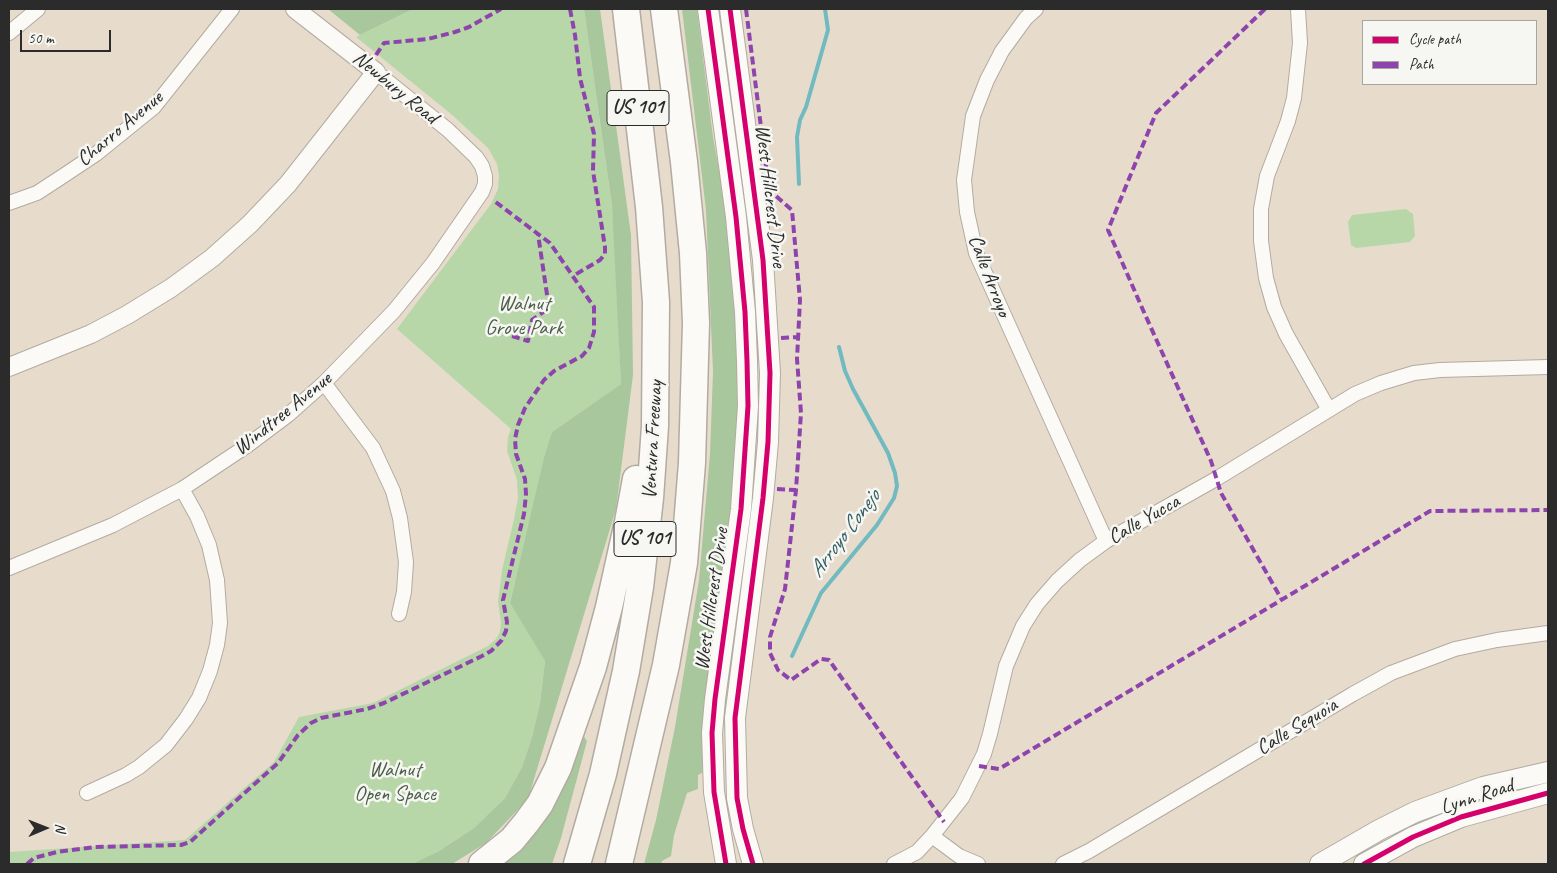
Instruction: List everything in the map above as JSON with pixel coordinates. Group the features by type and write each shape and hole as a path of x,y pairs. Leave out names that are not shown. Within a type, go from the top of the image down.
{"highway":[{"name":"Ventura Freeway","path":"577,864 604,774 614,730 640,587 650,498 656,372 656,302 649,207 626,9"},
{"name":"Ventura Freeway","path":"619,864 666,665 684,562 692,463 696,323 692,253 684,162 664,9"},
{"path":"482,864 517,834 540,804 558,768 593,667 610,607 630,513 642,421 641,247 649,207"},
{"path":"637,864 652,803 666,731 677,658 684,562"}],"main road":[{"name":"West Hillcrest Drive","path":"708,9 736,218 748,361 748,406 740,508 714,699 712,733 714,792 726,864"},
{"name":"West Hillcrest Drive","path":"730,9 763,260 770,373 763,498 735,718 737,798 753,864"},
{"name":"Lynn Road","path":"1320,864 1415,812 1483,787 1548,772"},
{"path":"714,792 724,787 743,829"},
{"name":"Lynn Road","path":"1364,864 1412,837 1461,817 1548,793"}],"street":[{"path":"9,33 38,9"},
{"name":"Charro Avenue","path":"9,204 36,193 96,154 154,107 232,9"},
{"name":"Newbury Road","path":"296,9 448,130 476,157 482,166 485,176"},
{"name":"Calle Arroyo","path":"1036,9 1026,18 1002,51 987,80 973,116 964,180 967,212 976,253 1106,541"},
{"path":"1298,9 1300,43 1295,91 1288,121 1267,176 1261,210 1261,241 1266,278 1274,307 1286,334 1329,410"},
{"path":"9,367 91,334 171,288 212,258 250,224 288,184 376,72"},
{"name":"Windtree Avenue","path":"9,568 113,525 182,489 248,445 288,415 324,383 394,311 433,263 482,192 485,176"},
{"name":"Calle Yucca","path":"894,864 917,852 962,798 979,766 990,734 1006,666 1023,626 1037,604 1057,581 1080,560 1106,541 1356,394 1381,383 1414,373 1468,368 1548,367"},
{"path":"324,383 373,448 393,491 400,518 406,562 400,614"},
{"path":"87,793 126,775 166,745 199,698 210,671 220,623 217,580 209,545 197,516 182,489"},
{"name":"Calle Sequoia","path":"1063,864 1089,851 1391,673 1455,649 1497,640 1548,633"},
{"path":"932,836 959,856 978,864"}],"green space":[{"path":"328,9 413,9 360,35"},
{"path":"413,9 584,9 612,207 621,384 552,432 510,602 545,661 540,703 532,737 522,767 505,798 474,828 439,851 412,864 9,864 9,852 185,840 274,762 299,717 373,703 488,646 496,639 500,632 501,623 498,601 502,570 518,498 517,480 507,451 508,437 511,429 397,329 491,204 498,189 499,176 497,164 488,148 451,114 356,37"},
{"path":"584,9 600,9 631,235 633,375 616,509 528,799 486,843 452,864 412,864 439,851 474,828 505,798 522,767 532,737 540,703 545,661 510,603 544,458 552,432 621,384 612,206"},
{"path":"682,9 697,9 713,137 734,254 741,383 737,461 704,705 702,773 698,775 698,789 687,793 674,835 671,856 662,861 661,864 644,864 656,820 675,727 699,580 710,454 713,372 706,210"},
{"path":"1406,209 1413,214 1415,236 1410,242 1356,248 1351,245 1348,222 1352,215"},
{"path":"583,735 587,741 561,838 552,864 493,864"}],"waterway":[{"name":"Arroyo Conejo","path":"799,184 797,137 800,120 806,107 828,30 825,9"},
{"name":"Arroyo Conejo","path":"792,656 821,593 877,525 894,498 897,486 888,453 853,389 845,371 839,347"}],"marked path":[{"path":"376,55 384,43 428,39 455,32 469,27 501,9"},
{"path":"570,9 580,78 594,134 593,171 605,247 605,254 600,260 573,276"},
{"path":"746,9 769,190 792,210 800,300 797,359 801,413 796,490 785,589 770,637 770,653 778,670 791,680 821,659 829,660 944,822"},
{"path":"1265,9 1156,113 1108,230 1211,461 1221,493 1282,600"},
{"path":"27,864 34,858 57,852 95,847 181,845 190,842 278,763 298,735 311,723 321,718 367,709 384,703 482,656 491,651 501,641 506,631 507,622 503,600 524,514 526,494 525,479 516,454 515,439 518,425 525,408 544,380 554,371 582,356 589,348 594,332 594,307 550,243 493,200"},
{"path":"512,336 528,341 532,320 549,308 538,234"},
{"path":"781,338 799,337"},
{"path":"777,489 796,490"},
{"path":"979,766 999,769 1430,511 1548,510"}],"cycle path":[{"path":"708,9 736,217 745,312 748,406 741,509 712,733 714,792 726,864"},
{"path":"730,9 763,260 770,373 768,442 763,498 735,718 737,798 753,864"},
{"path":"1364,864 1413,837 1461,817 1548,793"}],"park label":[{"name":"Walnut Grove Park","path":"524,316"},
{"name":"Walnut Open Space","path":"395,782"}]}
